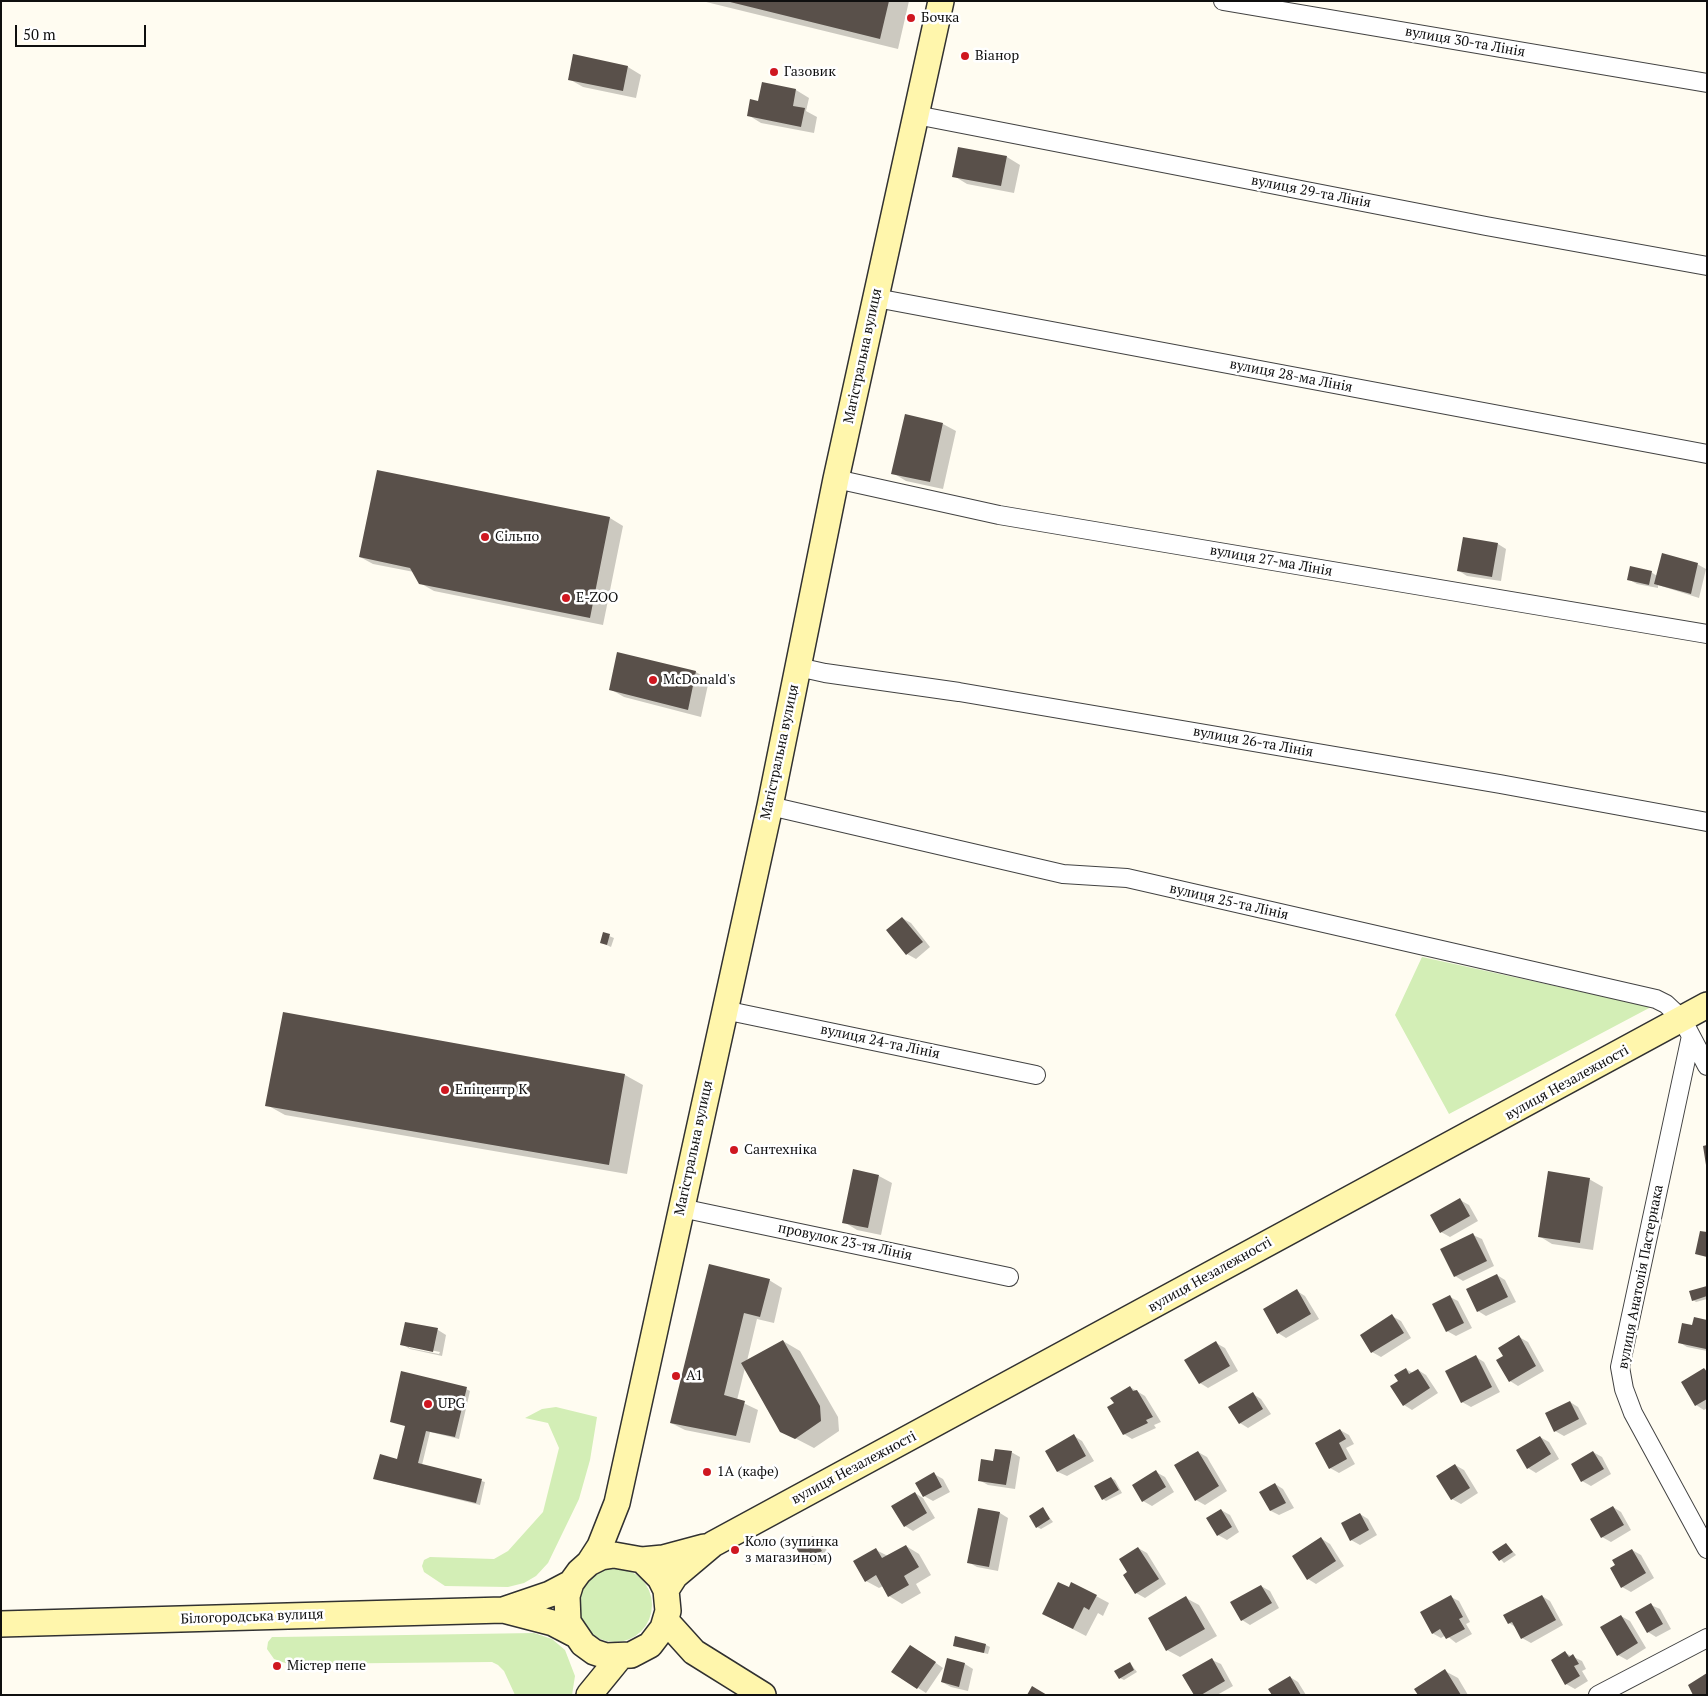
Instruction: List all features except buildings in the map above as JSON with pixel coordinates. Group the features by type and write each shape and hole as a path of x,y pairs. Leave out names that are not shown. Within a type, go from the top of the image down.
{"main road":[{"name":"Магістральна вулиця","path":"589,1563 600,1546 617,1503 770,806 836,479 941,1"},
{"name":"вулиця Незалежності","path":"713,1544 1686,1028 1707,1005"},
{"path":"503,1610 553,1624 578,1639 594,1652 620,1657 641,1651 650,1644 660,1634 666,1621 668,1611 666,1590 660,1578 638,1559 622,1526 617,1503"},
{"path":"503,1610 550,1594 571,1583 589,1563 614,1555 638,1559 663,1558 713,1544"},
{"path":"666,1590 675,1576 713,1544"},
{"path":"571,1583 566,1609 568,1622 578,1639 590,1693"},
{"name":"Білогородська вулиця","path":"1,1624 503,1610"},
{"path":"666,1621 694,1652 762,1695"},
{"path":"650,1644 694,1652"},
{"path":"590,1693 620,1657"}],"street":[{"name":"вулиця 30-та Лінія","path":"1223,1 1707,83"},
{"name":"вулиця 29-та Лінія","path":"916,116 1486,226 1707,266"},
{"name":"вулиця 28-ма Лінія","path":"876,298 1707,454"},
{"name":"вулиця 27-ма Лінія","path":"836,479 999,515 1707,634"},
{"name":"вулиця 26-та Лінія","path":"798,666 825,673 959,692 1490,782 1707,822"},
{"name":"вулиця 25-та Лінія","path":"770,806 1063,874 1127,878 1636,995 1666,1004 1686,1028"},
{"name":"вулиця 24-та Лінія","path":"724,1010 1036,1075"},
{"path":"1686,1028 1707,1066"},
{"name":"вулиця Анатолія Пастернака","path":"1686,1028 1620,1368 1624,1389 1633,1413 1707,1549"},
{"name":"провулок 23-тя Лінія","path":"681,1208 1009,1277"},
{"path":"1598,1695 1707,1638"}],"green space":[{"path":"1422,957 1651,1007 1449,1114 1395,1015"},
{"path":"556,1407 597,1417 590,1460 579,1499 548,1563 536,1576 524,1583 508,1587 445,1586 424,1572 422,1566 424,1560 430,1557 494,1559 508,1551 543,1512 559,1448 548,1423 525,1418 542,1409"},
{"path":"615,1568 636,1574 646,1584 652,1605 646,1626 636,1636 615,1642 594,1636 584,1626 578,1605 584,1584 594,1574"},
{"path":"534,1633 552,1639 565,1650 575,1676 572,1695 515,1695 504,1671 492,1662 288,1664 274,1659 267,1649 268,1642 272,1637"}],"place":[{"name":"Бочка","path":"911,18"},
{"name":"Віанор","path":"965,56"},
{"name":"Газовик","path":"774,72"},
{"name":"Сільпо","path":"485,537"},
{"name":"E-ZOO","path":"566,598"},
{"name":"McDonald's","path":"653,680"},
{"name":"Епіцентр К","path":"445,1090"},
{"name":"Сантехніка","path":"734,1150"},
{"name":"А1","path":"676,1376"},
{"name":"UPG","path":"428,1404"},
{"name":"1А (кафе)","path":"707,1472"},
{"name":"Коло (зупинка з магазином)","path":"735,1550"},
{"name":"Містер пепе","path":"277,1666"}]}
